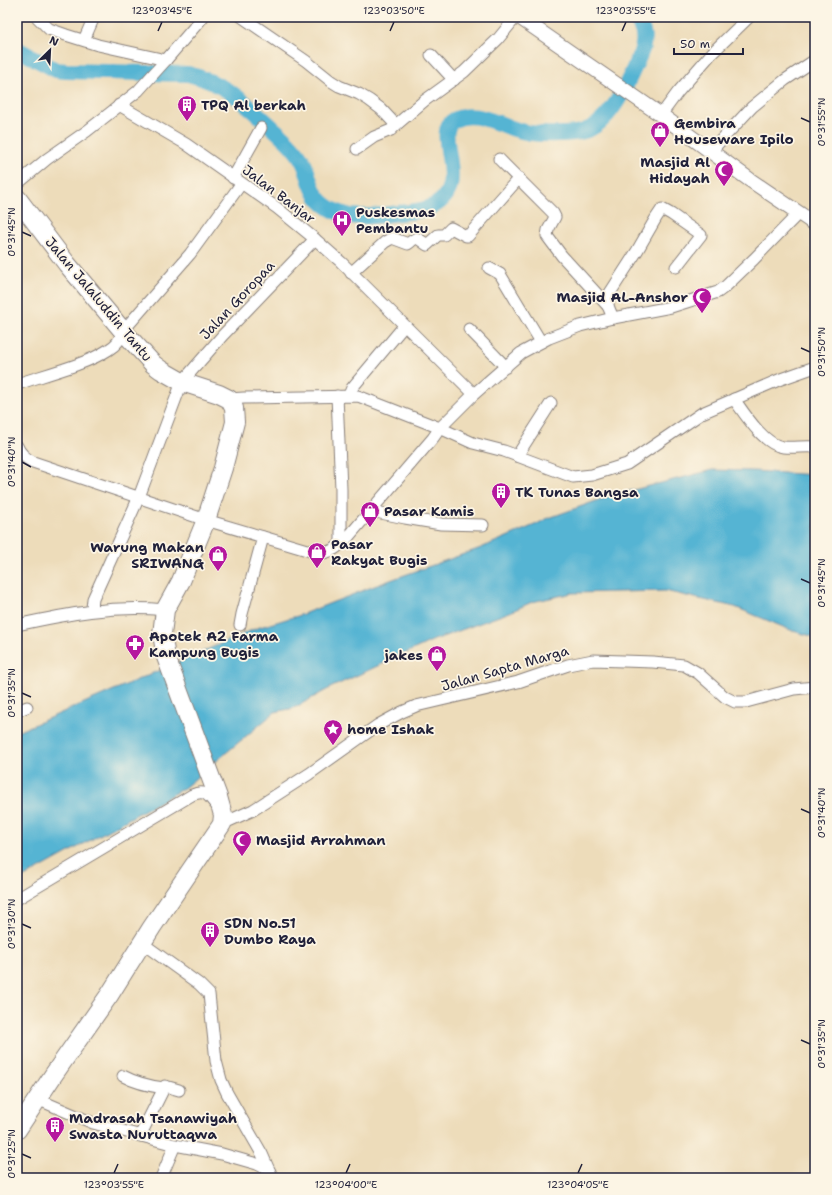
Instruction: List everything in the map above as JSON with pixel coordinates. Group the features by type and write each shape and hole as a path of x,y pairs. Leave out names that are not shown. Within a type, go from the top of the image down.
{"highway":[{"name":"Jalan Jalaluddin Tantu","path":"17,198 67,264 123,331 153,364 182,382 219,394 229,399"},
{"path":"17,1130 110,994 222,819 218,797 166,657 162,634 165,610 181,581 206,520 222,468 234,422 234,408 229,399"}],"street":[{"path":"37,17 49,29 98,45 165,61"},
{"path":"84,40 94,17"},
{"path":"17,184 138,90 203,17"},
{"path":"242,17 306,61 331,81 369,100 396,125"},
{"path":"357,149 374,137 391,130 424,101 454,80 485,52 518,17 661,115 750,180 815,224"},
{"path":"661,115 678,92 712,53 749,17"},
{"path":"431,55 454,80"},
{"path":"711,151 752,107 785,80 815,60"},
{"name":"Jalan Banjar","path":"119,105 172,135 277,208 315,239 474,394"},
{"path":"17,384 89,360 108,350 118,342 123,331 190,254 237,181 261,128"},
{"path":"499,159 554,213 555,217 548,230 547,236 562,256 608,306"},
{"path":"351,273 385,242 392,238 408,244 415,238 418,238 427,245 438,235 444,235 451,228 468,236 519,178"},
{"path":"613,318 607,300 609,292 638,251 662,209 701,235 676,267"},
{"path":"17,446 21,454 34,462 206,520 317,553 330,552 336,550 371,511 440,428 474,394 521,353 541,342 580,326 671,307 718,292 743,270 799,213"},
{"name":"Jalan Goropaa","path":"182,382 223,335 315,239"},
{"path":"489,268 500,274 541,342"},
{"path":"349,396 352,388 404,326"},
{"path":"469,329 506,367"},
{"path":"229,399 358,396 473,442 495,448 573,477 592,475 627,464 698,416 781,379 815,367"},
{"path":"94,610 92,608 93,599 140,497 182,382"},
{"path":"337,396 341,489 341,544"},
{"path":"734,399 746,417 770,441 783,447 815,447"},
{"path":"517,456 550,403"},
{"path":"371,511 441,524 483,525"},
{"path":"240,625 263,537"},
{"path":"17,626 94,610 134,608 165,610"},
{"name":"Jalan Sapta Marga","path":"222,819 261,805 309,774 372,729 402,712 421,705 518,682 568,665 593,660 653,662 684,665 698,673 725,697 740,703 794,690 815,687"},
{"path":"17,899 192,795 200,792 206,794 222,819"},
{"path":"142,944 199,984 209,994 216,1061 222,1080 227,1093 262,1154 271,1174"},
{"path":"123,1076 132,1081 143,1084 164,1088 166,1086 179,1090"},
{"path":"140,1136 164,1088"},
{"path":"37,1099 80,1118 140,1136 175,1145 222,1154 257,1164 271,1174"},
{"path":"161,1178 175,1145"}],"water":[{"path":"712,470 815,475 815,637 793,631 735,607 665,591 572,593 532,602 510,612 434,640 332,687 294,708 275,712 184,788 17,881 17,732 257,628 295,617 385,582 481,548 546,519 610,496"}],"waterway":[{"path":"17,49 56,70 188,74 224,88 244,102 292,146 303,161 315,192 322,202 338,212 356,217 413,212 428,208 442,200 449,189 451,176 447,137 448,127 454,120 460,117 479,117 523,132 536,134 574,133 594,127 603,119 618,100 630,78 643,46 644,36 640,26 633,17"}],"place":[{"name":"TPQ Al berkah","path":"187,122"},
{"name":"Gembira Houseware Ipilo","path":"660,148"},
{"name":"Masjid Al Hidayah","path":"724,187"},
{"name":"Puskesmas Pembantu","path":"342,237"},
{"name":"Masjid AL-Anshor","path":"702,314"},
{"name":"TK Tunas Bangsa","path":"501,509"},
{"name":"Pasar Kamis","path":"370,528"},
{"name":"Pasar Rakyat Bugis","path":"317,569"},
{"name":"Warung Makan SRIWANG","path":"218,572"},
{"name":"Apotek A2 Farma Kampung Bugis","path":"135,661"},
{"name":"jakes","path":"437,672"},
{"name":"home Ishak","path":"333,746"},
{"name":"Masjid Arrahman","path":"242,857"},
{"name":"SDN No.51 Dumbo Raya","path":"210,948"},
{"name":"Madrasah Tsanawiyah Swasta Nuruttaqwa","path":"55,1143"}]}
